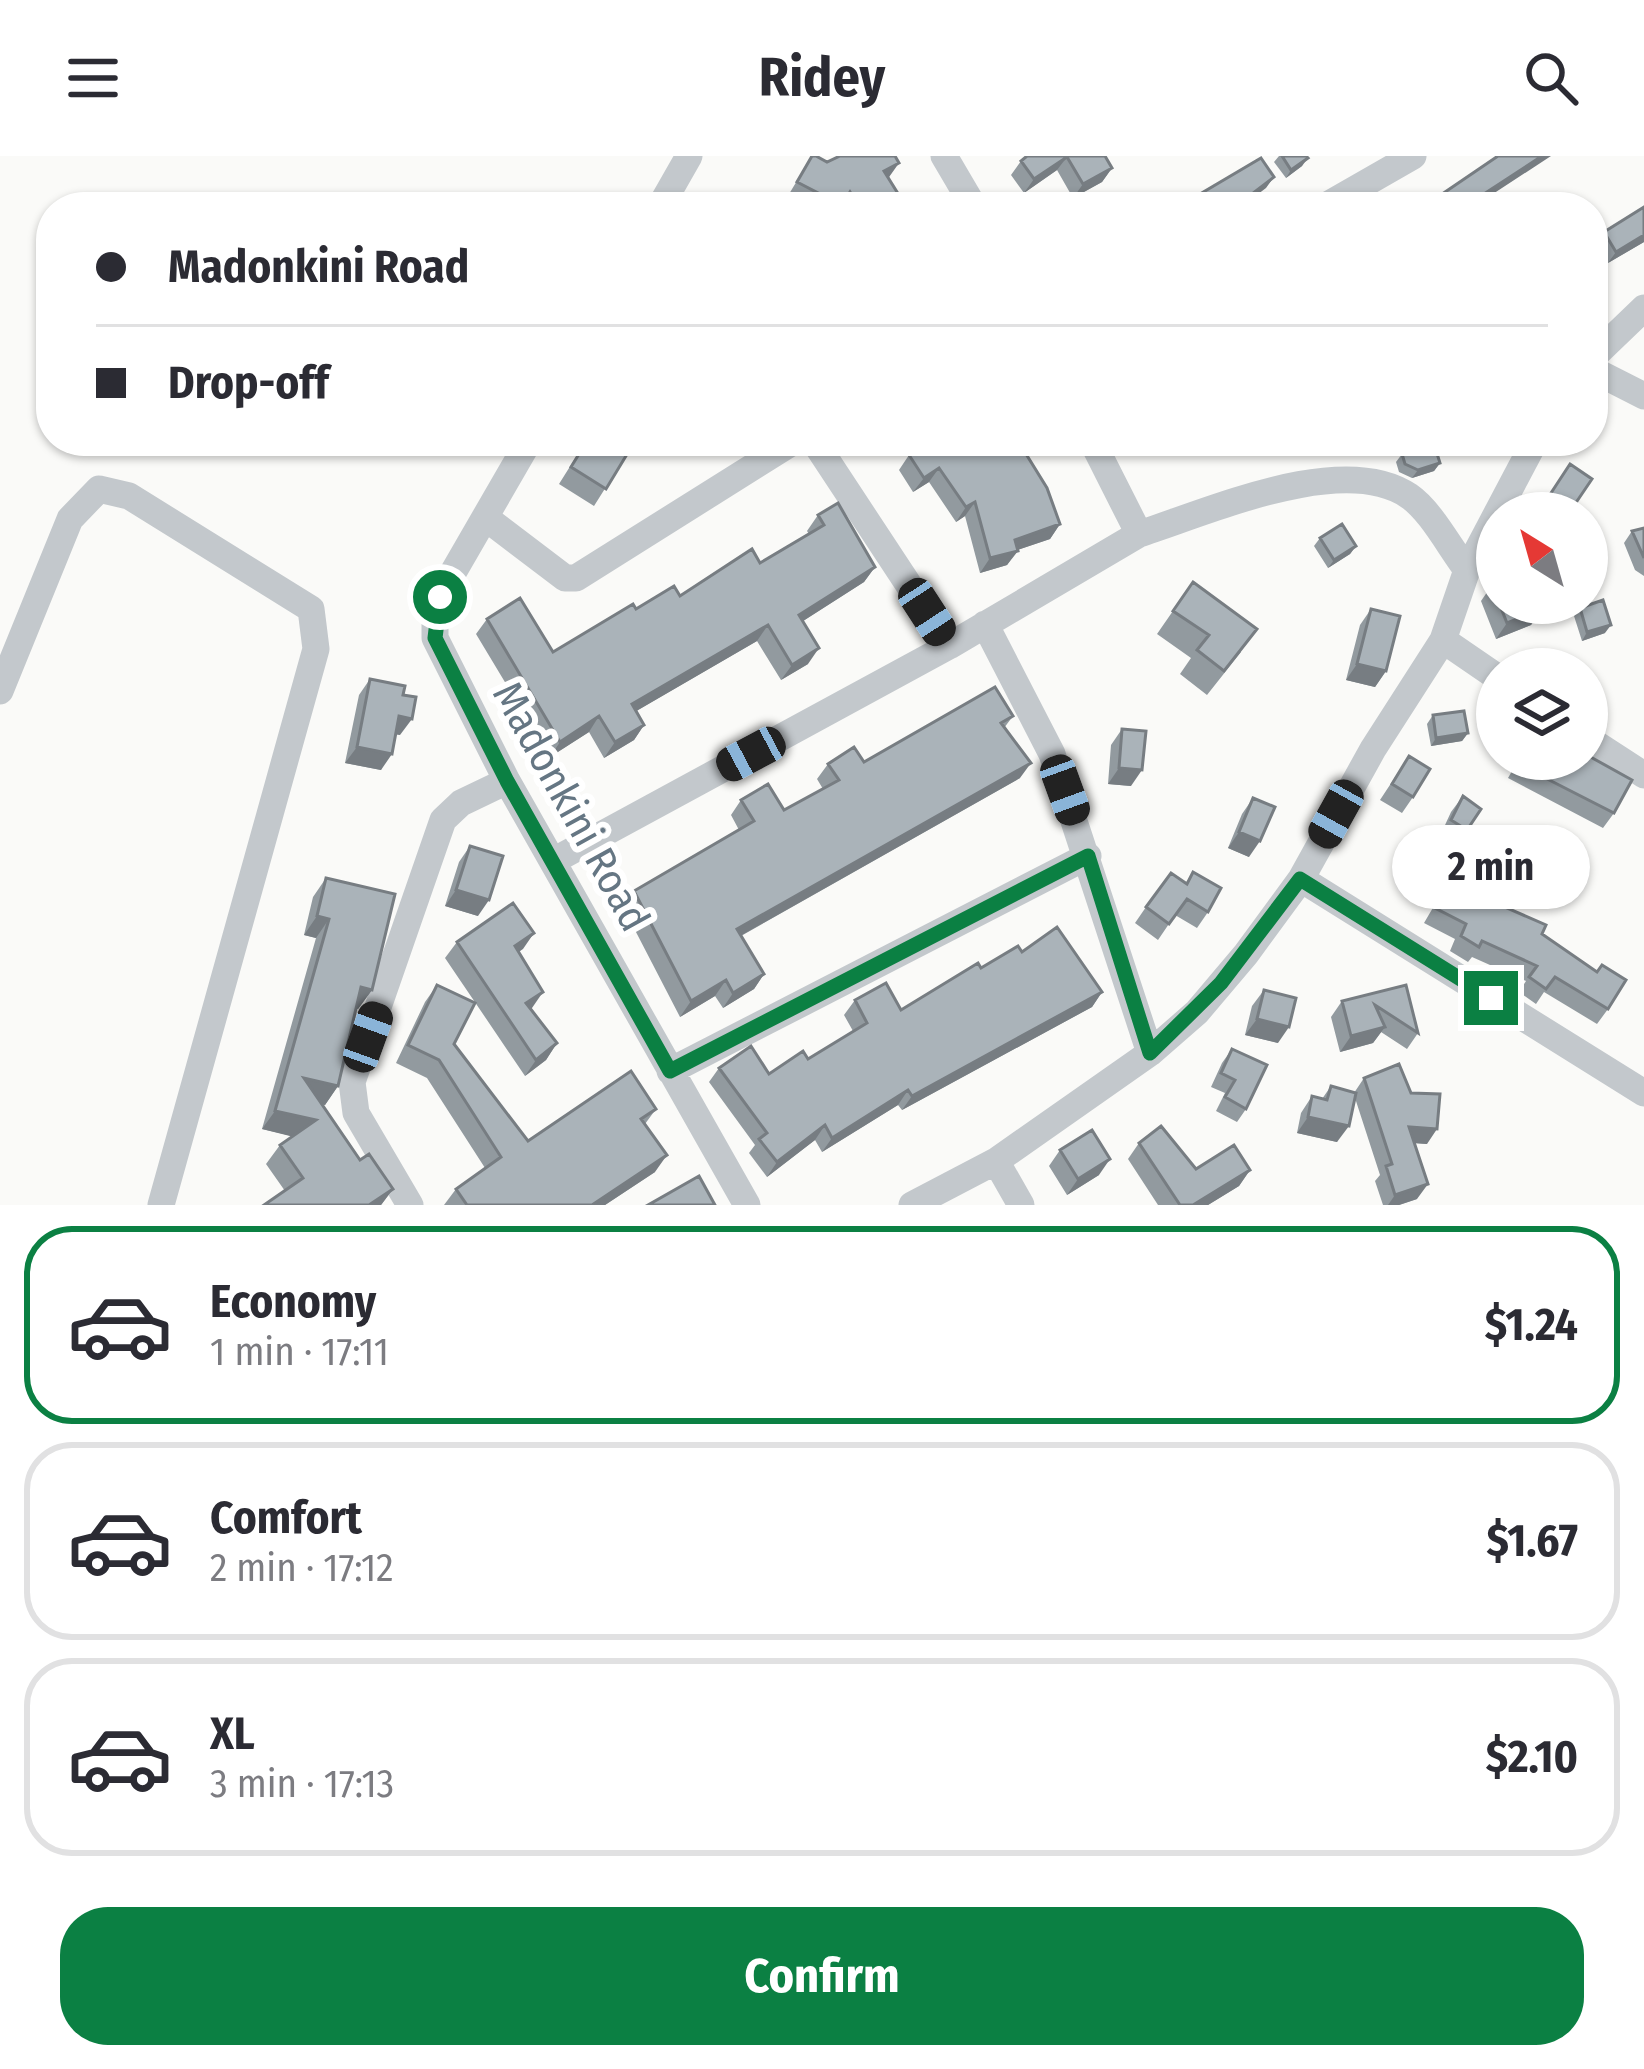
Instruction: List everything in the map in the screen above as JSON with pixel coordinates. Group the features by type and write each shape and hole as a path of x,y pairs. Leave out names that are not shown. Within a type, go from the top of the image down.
{"street":[{"path":"669,192 689,156"},
{"path":"1373,192 1412,156"},
{"path":"950,158 959,192"},
{"path":"1608,343 1644,308"},
{"path":"1608,378 1644,396"},
{"name":"Madonkini Road","path":"521,456 440,597 435,638 507,781 747,1205"},
{"path":"486,518 565,578 576,578 770,456"},
{"path":"824,456 949,646"},
{"path":"1100,456 1138,534"},
{"path":"912,1205 996,1162 1150,1053 1209,998 1300,879 1443,640 1467,570 1527,456"},
{"path":"553,861 949,646 1138,534 1327,479 1373,481 1411,497 1467,570"},
{"path":"0,691 70,519 99,489 129,496 311,609 316,649 161,1205"},
{"path":"985,624 1052,754 1150,1053"},
{"path":"1443,640 1476,663"},
{"path":"1608,752 1644,775"},
{"path":"410,1205 356,1113 352,1082 443,820 461,803 507,781"},
{"path":"670,1071 1088,856"},
{"path":"1300,879 1644,1094"},
{"path":"996,1162 1021,1205"}],"building":[{"path":"812,156 827,162 840,156 895,156 899,163 884,171 897,192 816,192 797,182"},
{"path":"1027,156 1105,156 1112,168 1083,184 1067,157 1034,179 1021,161"},
{"path":"1282,156 1306,156 1308,158 1291,170"},
{"path":"1498,156 1542,156 1487,192 1445,192"},
{"path":"1261,158 1274,177 1254,192 1203,192"},
{"path":"1644,207 1644,235 1616,252 1608,230"},
{"path":"578,456 626,456 606,489 571,467"},
{"path":"910,456 1027,456 1047,488 1060,524 1015,540 1018,551 990,558 975,502 966,507 939,468 924,478"},
{"path":"1403,456 1438,456 1440,463 1418,470 1405,464"},
{"path":"1570,464 1592,479 1583,492 1552,492"},
{"path":"838,503 875,567 799,615 819,648 792,665 768,625 632,704 644,725 615,742 599,716 560,742 487,619 520,598 553,652 633,604 636,609 674,586 680,596 752,549 760,563 824,525 818,515"},
{"path":"1342,524 1356,546 1334,560 1320,538"},
{"path":"1644,528 1644,558 1632,531"},
{"path":"1193,582 1257,629 1224,671 1197,650 1209,635 1173,611"},
{"path":"1371,609 1400,616 1386,671 1357,664"},
{"path":"1608,616 1611,625 1587,632 1585,624 1608,624"},
{"path":"370,679 405,686 403,695 416,697 412,719 399,716 392,754 357,747"},
{"path":"995,687 1013,716 1001,723 1031,763 737,929 764,974 733,993 726,980 691,1001 634,891 754,821 741,800 768,784 784,810 839,780 828,764 854,747 864,762"},
{"path":"1464,711 1468,733 1436,738 1433,715"},
{"path":"1122,729 1146,731 1142,770 1119,768"},
{"path":"1409,756 1430,769 1413,797 1392,784"},
{"path":"1608,767 1632,780 1614,813 1549,780 1608,780"},
{"path":"1463,796 1481,809 1467,830 1451,820"},
{"path":"1253,798 1275,807 1260,841 1239,832"},
{"path":"470,846 503,856 489,900 456,890"},
{"path":"1491,868 1511,876 1498,904 1546,925 1542,934 1597,972 1602,965 1626,980 1608,1009 1555,977 1546,989 1529,977 1537,966 1482,941 1479,947 1461,936 1466,924 1435,908 1448,882 1478,897"},
{"path":"1193,872 1221,888 1208,912 1187,899 1169,924 1146,907 1171,873 1187,884"},
{"path":"326,878 395,894 372,990 361,987 338,1086 304,1078 360,1160 369,1154 393,1189 369,1205 264,1205 303,1178 280,1145 316,1120 275,1111 329,919 317,916"},
{"path":"513,903 534,933 515,946 543,992 526,1003 557,1043 536,1060 457,942"},
{"path":"1057,927 1102,992 912,1096 908,1090 832,1138 825,1125 777,1162 759,1139 767,1133 719,1068 751,1046 769,1074 803,1051 808,1059 867,1023 855,1000 886,983 901,1010 978,963 981,968 1018,946 1022,952"},
{"path":"437,985 475,1003 454,1044 528,1141 631,1071 656,1109 641,1119 667,1155 592,1205 467,1205 456,1189 501,1157 439,1060 408,1045"},
{"path":"1406,985 1418,1033 1375,1005 1385,1027 1351,1036 1342,1001"},
{"path":"1264,990 1296,998 1289,1027 1257,1019"},
{"path":"1232,1049 1267,1065 1246,1109 1225,1097 1235,1080 1221,1073"},
{"path":"1399,1064 1411,1093 1440,1094 1437,1129 1409,1127 1428,1184 1395,1195 1386,1166 1392,1164 1364,1078"},
{"path":"1331,1086 1356,1093 1349,1126 1308,1117 1312,1096 1327,1100"},
{"path":"1161,1126 1196,1169 1234,1145 1250,1170 1193,1205 1180,1205 1139,1143"},
{"path":"1092,1130 1110,1159 1078,1179 1060,1150"},
{"path":"699,1176 715,1205 648,1205"}],"route":[{"path":"440,597 435,638 507,781 670,1071 1088,856 1150,1053 1197,1012 1246,955 1300,879 1491,998"}]}
